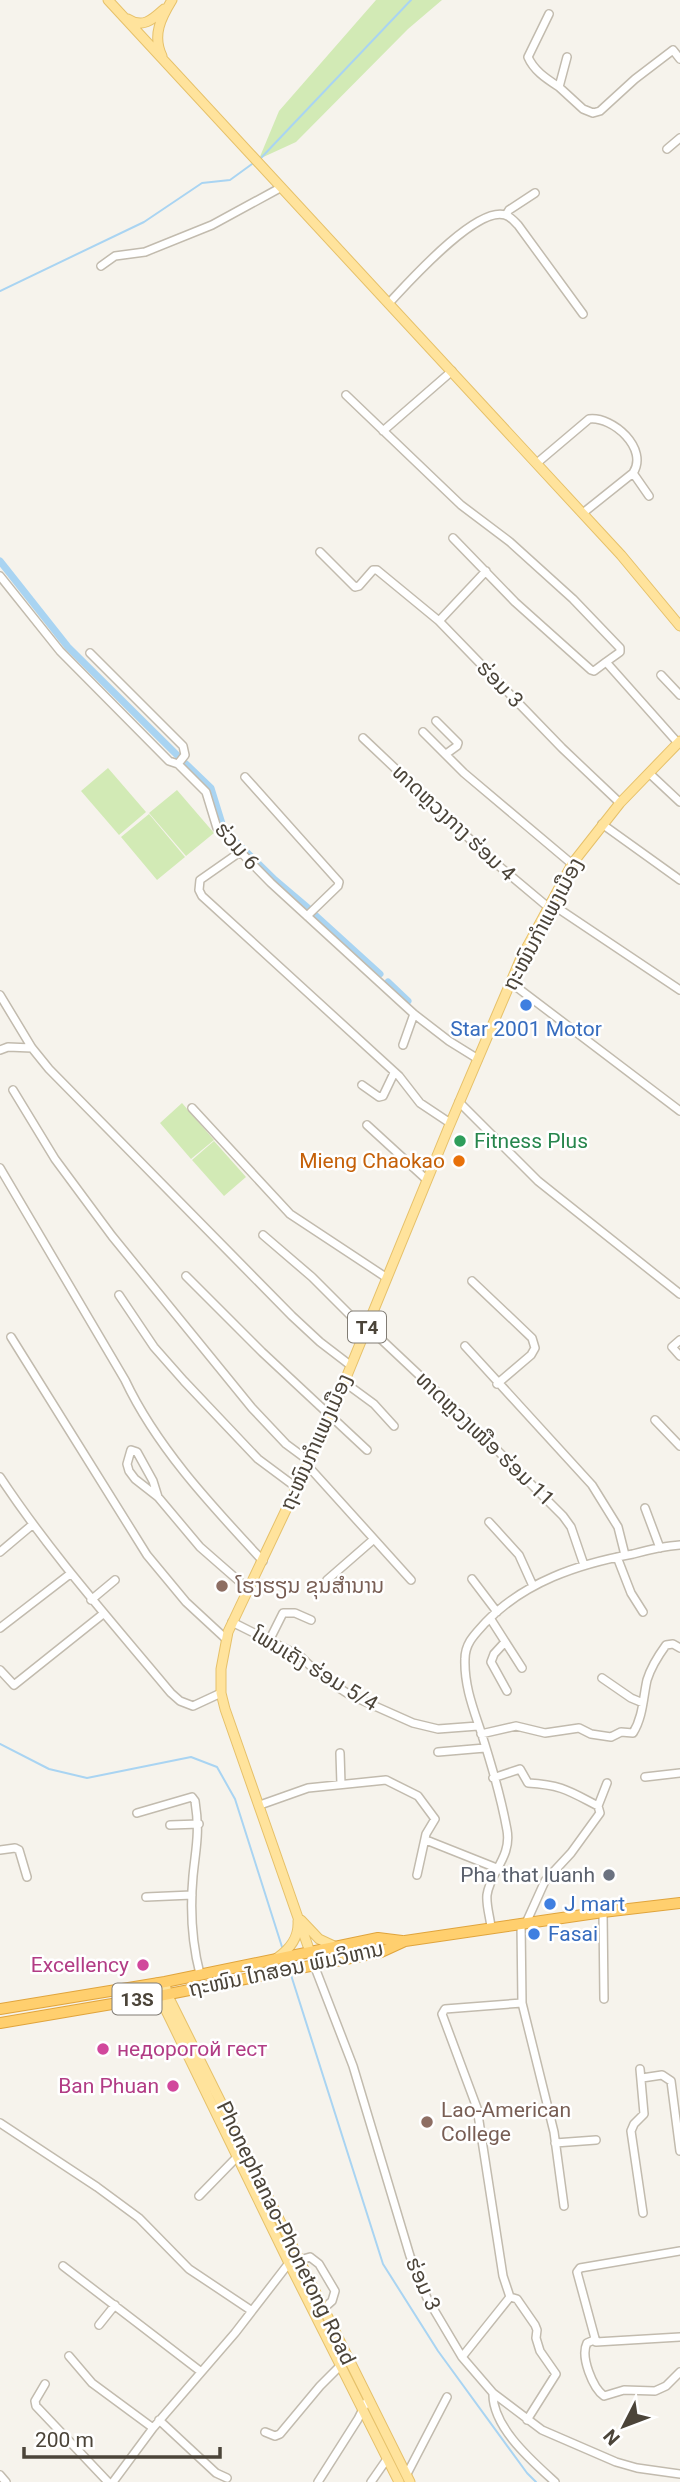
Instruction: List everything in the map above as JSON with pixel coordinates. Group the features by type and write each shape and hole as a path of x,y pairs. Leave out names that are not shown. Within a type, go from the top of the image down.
{"highway":[{"name":"ຖະໜົນ ໄກສອນ ພົມວິຫານ","path":"0,2023 163,1995 381,1952 405,1941 680,1903"},
{"name":"ຖະໜົນ ໄກສອນ ພົມວິຫານ","path":"0,2009 161,1983 378,1938 405,1941"},
{"path":"310,1952 314,1965"}],"main road":[{"path":"108,0 583,513 680,626"},
{"path":"115,8 130,21 141,24 152,20 171,1"},
{"path":"171,1 160,20 157,42 161,54 177,77"},
{"name":"ຖະໜົນກຳແພງເມືອງ","path":"310,1952 221,1693 221,1669 226,1639 330,1417 510,982 572,864 620,803 679,742"},
{"path":"273,1960 294,1942 298,1930 298,1916"},
{"path":"298,1916 319,1939 334,1946"},
{"name":"Phonephanao-Phonetong Road","path":"161,1983 163,1995 237,2157 293,2261 323,2309 408,2478"},
{"name":"Phonephanao-Phonetong Road","path":"163,1995 293,2261 340,2366 399,2482"}],"street":[{"path":"549,13 528,57 531,65 583,109 593,113 600,111 635,79 680,45"},
{"path":"673,50 680,60"},
{"path":"559,87 567,57"},
{"path":"667,149 680,138"},
{"path":"101,266 115,256 145,251 212,225 280,188"},
{"path":"506,215 509,210 535,193"},
{"path":"389,303 456,237 476,223 499,214 506,215 518,225 583,314"},
{"path":"383,431 452,371"},
{"path":"346,395 461,505 510,542 573,598 621,650 594,671 591,670 515,602 453,538"},
{"path":"537,463 589,419 596,419 620,430 634,447 638,459 633,473 583,513"},
{"path":"633,473 649,496"},
{"name":"ຮ່ອມ 3","path":"320,552 355,587 373,570 377,570 439,621 562,748 620,803"},
{"path":"439,621 486,571"},
{"name":"ຮ່ວມ 6","path":"0,576 60,650 169,761 178,764 206,792 217,828 240,852 414,1014 478,1059"},
{"path":"90,653 183,746 185,755 178,764"},
{"path":"606,662 679,742"},
{"path":"661,675 680,695"},
{"path":"436,721 458,743 446,754"},
{"path":"423,732 464,773 572,864"},
{"name":"ທາດຫຼວງກາງ ຮ່ອມ 4","path":"363,738 493,861 549,905 680,990"},
{"path":"649,773 680,802"},
{"path":"244,777 338,882 338,886 307,916"},
{"path":"602,824 680,880"},
{"path":"240,852 201,880 199,890 202,896 394,1073 420,1103 450,1123"},
{"path":"510,982 680,1111"},
{"path":"0,995 32,1048 49,1069 292,1316 350,1365"},
{"path":"403,1045 414,1014"},
{"path":"0,1050 8,1047 32,1048"},
{"path":"362,1086 379,1097 383,1096 394,1073"},
{"path":"13,1090 55,1159 169,1308 261,1417 308,1463 411,1580"},
{"path":"459,1102 538,1181 680,1294"},
{"path":"192,1108 290,1214 387,1278"},
{"path":"367,1125 427,1180"},
{"path":"0,1168 155,1436 262,1561"},
{"name":"ທາດຫຼວງເໜືອ ຮ່ອມ 11","path":"263,1235 468,1422 563,1516 571,1527 584,1565"},
{"path":"186,1276 262,1352 367,1450"},
{"path":"472,1281 532,1338 535,1348 531,1355 497,1384"},
{"path":"119,1295 154,1347 184,1381 258,1459 297,1488"},
{"path":"11,1337 147,1555 187,1602 226,1639"},
{"path":"680,1340 673,1348 680,1356"},
{"path":"465,1346 592,1485 618,1527 621,1556 631,1593 643,1612"},
{"path":"344,1382 374,1404 394,1426"},
{"path":"654,1420 680,1446"},
{"path":"158,1497 147,1468 137,1452 131,1450 128,1453 129,1471 135,1479 158,1497 200,1547 248,1589"},
{"path":"0,1477 32,1525 70,1574 180,1701 193,1706 221,1693"},
{"path":"645,1508 660,1548"},
{"path":"489,1522 519,1555 533,1586"},
{"path":"0,1552 32,1525"},
{"path":"327,1580 374,1539"},
{"path":"491,1927 488,1894 508,1840 465,1679 465,1657 471,1638 493,1615 533,1586 584,1565 680,1545"},
{"path":"0,1628 70,1574"},
{"path":"472,1579 522,1668"},
{"path":"91,1600 115,1580"},
{"path":"270,1639 284,1613 311,1620"},
{"path":"0,1670 14,1685 103,1614"},
{"name":"ໂພນເຄັງ ຮ່ອມ 5/4","path":"232,1622 300,1656 322,1677 350,1695 413,1723 438,1729 478,1726"},
{"path":"505,1642 494,1654 491,1662 507,1691"},
{"path":"481,1734 516,1726 545,1732 579,1728 591,1734 611,1737 621,1732 631,1734 635,1731 652,1666 666,1645 673,1644 680,1648"},
{"path":"602,1678 643,1703"},
{"path":"438,1752 485,1748"},
{"path":"341,1753 341,1783"},
{"path":"493,1777 520,1769 528,1783 562,1787 598,1806"},
{"path":"645,1777 680,1773"},
{"path":"260,1805 308,1788 386,1780 418,1797 435,1819 426,1834 417,1875"},
{"path":"564,2206 555,2143 522,2003 523,1923 545,1881 600,1813 598,1806 607,1783"},
{"path":"137,1813 192,1797 195,1801 198,1824 191,1917 200,1974"},
{"path":"170,1825 198,1824"},
{"path":"426,1840 499,1868"},
{"path":"0,1850 19,1850 27,1877"},
{"path":"146,1897 192,1895"},
{"path":"603,1912 604,1999"},
{"name":"ຮ່ອມ 3","path":"314,1965 353,2066 410,2256 427,2298 462,2357 494,2392 542,2430 617,2462 637,2468 680,2474"},
{"path":"510,2297 503,2276 494,2226 477,2108 442,2014 445,2009 522,2003"},
{"path":"643,2213 631,2131 644,2114 641,2073 662,2076 677,2087 680,2151"},
{"path":"0,2123 139,2218 189,2269 252,2311"},
{"path":"555,2143 596,2140"},
{"path":"199,2196 237,2157"},
{"path":"594,2340 577,2269 680,2251"},
{"path":"45,2384 35,2401 36,2406 111,2482 159,2420 293,2261 314,2259 335,2291 332,2301 323,2309"},
{"path":"62,2266 200,2371"},
{"path":"462,2357 510,2297"},
{"path":"510,2297 517,2299 535,2325 540,2351 556,2374 527,2420"},
{"path":"99,2325 115,2305"},
{"path":"680,2337 594,2340 587,2343 584,2353 596,2387 604,2396 624,2390 655,2391 666,2386 680,2372"},
{"path":"69,2356 92,2383 153,2428"},
{"path":"265,2432 280,2434 340,2366"},
{"path":"494,2392 493,2404 497,2416 534,2463 555,2482"},
{"path":"408,2478 447,2397"},
{"path":"318,2482 368,2399"},
{"path":"159,2420 222,2479"},
{"path":"371,2482 387,2459"},
{"path":"0,2475 6,2482"}],"green space":[{"path":"376,0 442,0 408,29 296,142 259,159 279,111"},
{"path":"108,768 146,812 119,835 81,791"},
{"path":"177,790 214,833 186,856 149,813"},
{"path":"149,814 185,857 157,880 121,837"},
{"path":"182,1103 214,1140 191,1159 160,1123"},
{"path":"214,1141 246,1177 224,1196 192,1160"}],"waterway":[{"path":"260,159 411,0"},
{"path":"0,291 144,222 202,183 230,180 252,164"},
{"path":"0,561 68,647 178,756"},
{"path":"186,764 211,788 224,830 308,908"},
{"path":"314,914 380,974"},
{"path":"388,982 408,1001"},
{"path":"0,1744 49,1769 87,1778 191,1757 217,1767 235,1799 283,1950"},
{"path":"291,1975 383,2264 438,2351 536,2482"}],"place":[{"name":"Star 2001 Motor","path":"526,1005"},
{"name":"Fitness Plus","path":"460,1141"},
{"name":"Mieng Chaokao","path":"459,1161"},
{"name":"ໂຮງຮຽນ ຂຸນສຳນານ","path":"222,1586"},
{"name":"Pha that luanh","path":"609,1875"},
{"name":"J mart","path":"550,1904"},
{"name":"Fasai","path":"534,1934"},
{"name":"Excellency","path":"143,1965"},
{"name":"недорогой гест","path":"103,2049"},
{"name":"Ban Phuan","path":"173,2086"},
{"name":"Lao-American College","path":"427,2122"}]}
